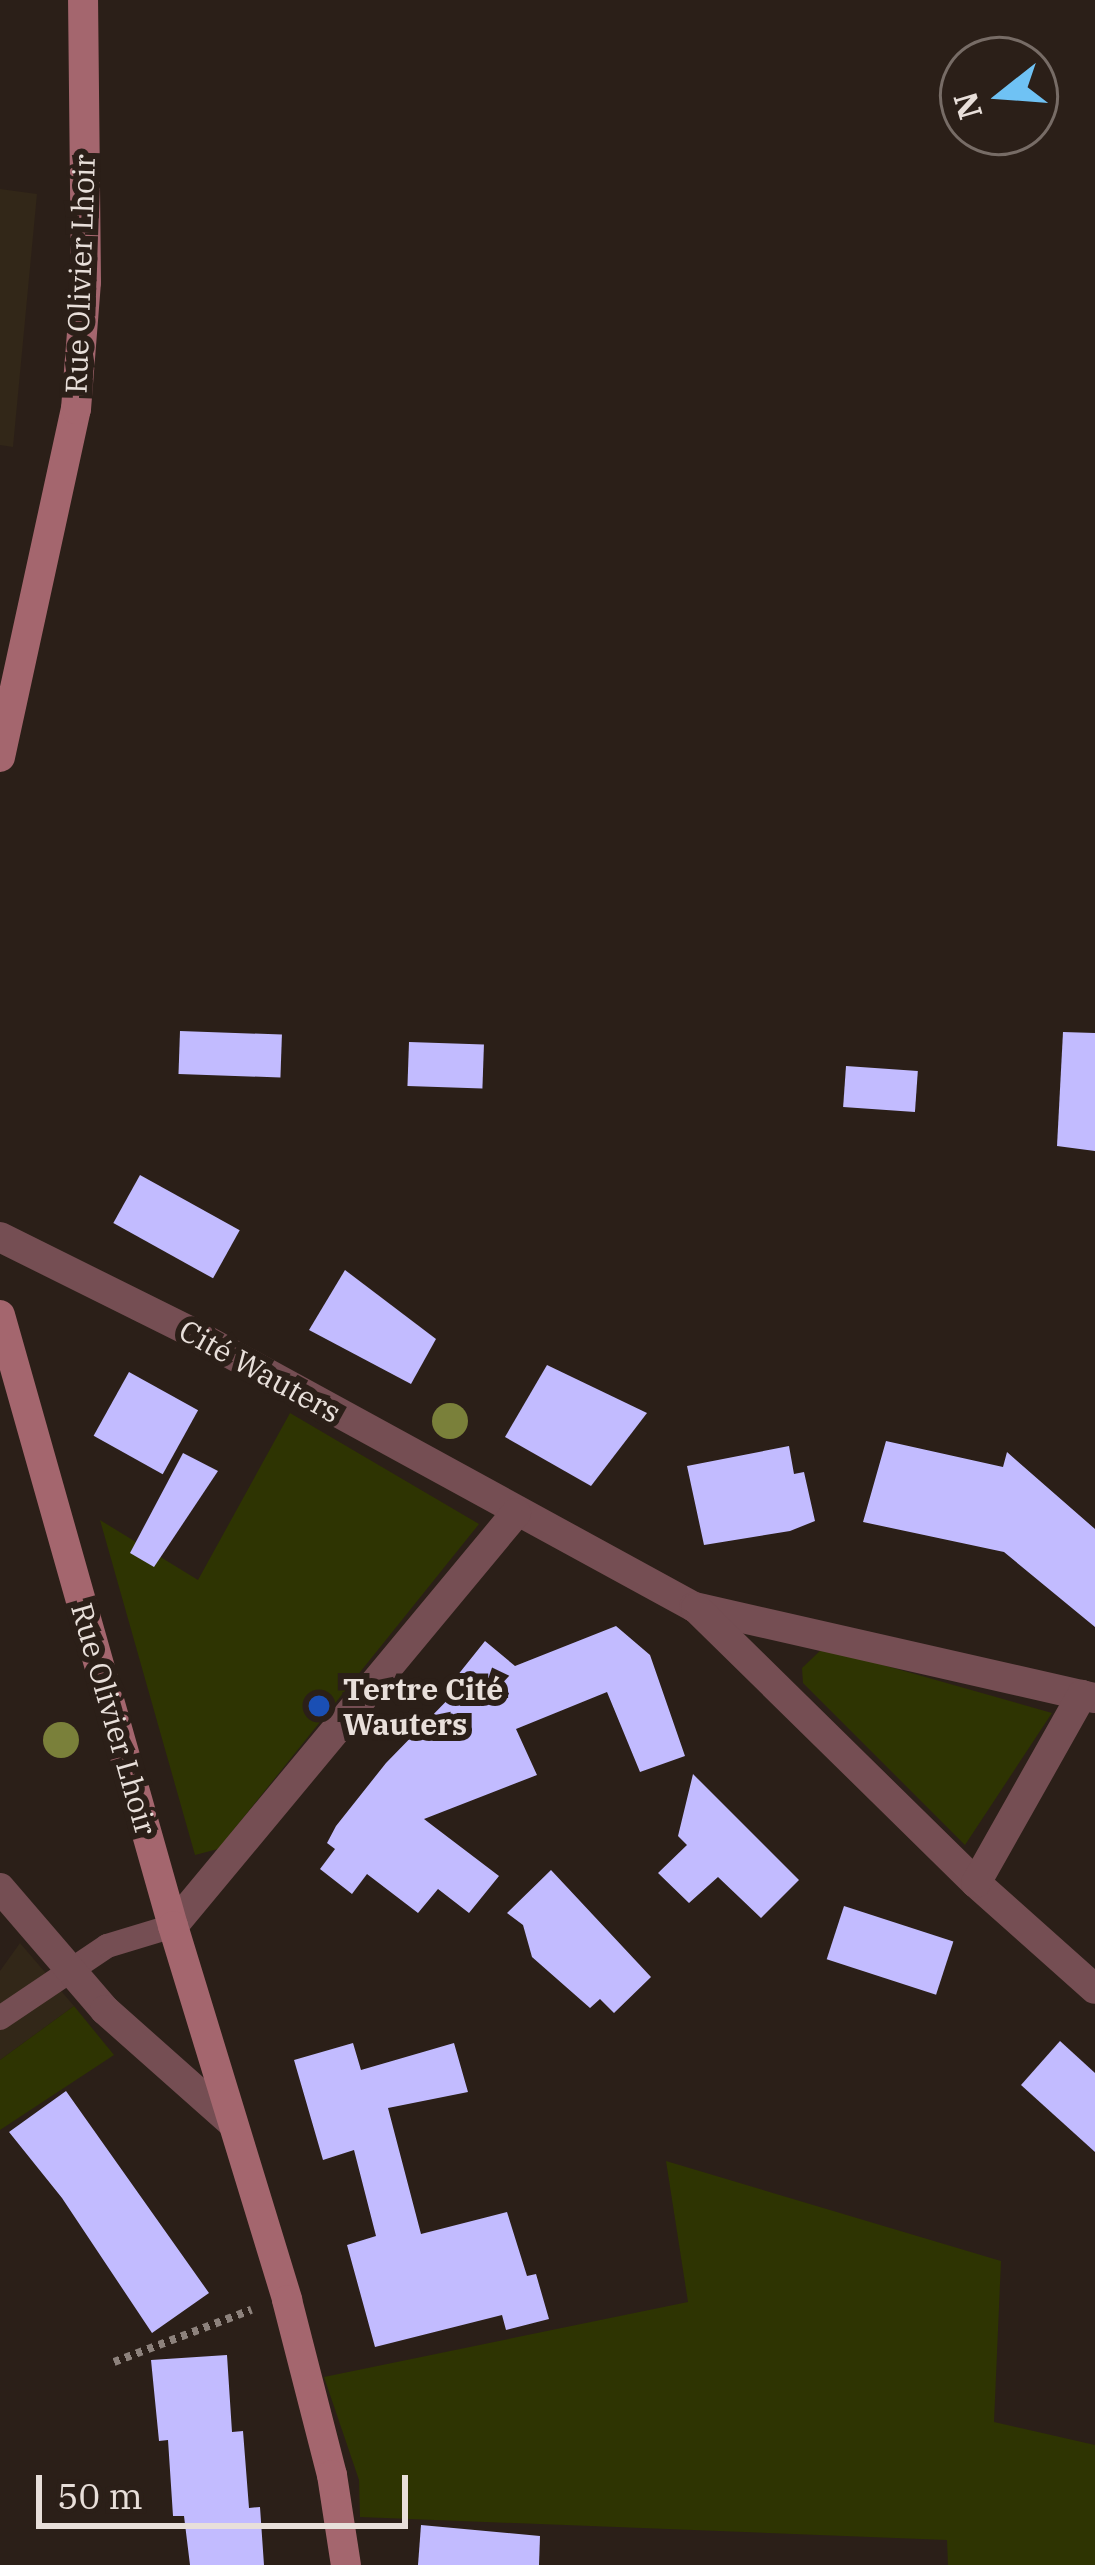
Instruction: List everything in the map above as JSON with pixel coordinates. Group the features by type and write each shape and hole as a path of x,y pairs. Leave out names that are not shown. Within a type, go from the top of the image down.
{"street":[{"name":"Rue Olivier Lhoir","path":"0,757 76,409 86,282 82,0"},
{"name":"Cité Wauters","path":"0,1237 191,1332 694,1607 1089,1696 976,1883"},
{"name":"Rue Olivier Lhoir","path":"0,1316 173,1926 293,2322 332,2475 346,2565"},
{"path":"173,1926 516,1513"},
{"name":"Cité Wauters","path":"694,1607 976,1883 1095,1990"},
{"path":"0,1888 105,2010 230,2121"}],"lane":[{"path":"0,2018 107,1946 173,1926"}],"path":[{"path":"114,2362 227,2317"}],"shaded area":[{"path":"0,189 37,194 13,447 0,445"},
{"path":"20,1943 74,2006 0,2060 0,1971"}],"green space":[{"path":"290,1413 479,1524 218,1849 195,1855 100,1520 198,1580"},
{"path":"823,1648 1052,1713 965,1845 803,1683 802,1668"},
{"path":"74,2006 114,2055 0,2130 0,2060"},
{"path":"666,2161 1001,2261 994,2422 1095,2445 1095,2565 948,2565 947,2540 360,2517 359,2480 324,2377 688,2302"}],"building":[{"path":"180,1031 282,1035 280,1078 178,1074"},
{"path":"1063,1032 1095,1033 1095,1151 1057,1146"},
{"path":"409,1042 484,1045 482,1089 407,1086"},
{"path":"846,1066 918,1071 915,1112 843,1107"},
{"path":"140,1175 240,1230 213,1278 113,1223"},
{"path":"345,1270 436,1339 411,1384 309,1330"},
{"path":"547,1365 647,1413 591,1486 505,1437"},
{"path":"129,1372 198,1410 163,1474 94,1436"},
{"path":"886,1441 1003,1467 1007,1452 1095,1529 1095,1627 1004,1552 863,1522"},
{"path":"789,1446 794,1474 804,1472 815,1521 790,1531 704,1545 687,1466"},
{"path":"183,1453 218,1471 154,1567 130,1553"},
{"path":"616,1626 650,1655 685,1756 640,1772 607,1692 516,1729 537,1775 424,1819 499,1876 469,1913 438,1889 418,1913 367,1874 352,1894 320,1869 335,1849 327,1843 336,1826 386,1763 463,1684 457,1676 485,1641 515,1666"},
{"path":"693,1774 799,1880 761,1918 718,1877 689,1903 658,1873 687,1845 678,1836"},
{"path":"551,1870 651,1977 614,2013 600,1999 590,2008 532,1957 523,1925 507,1913"},
{"path":"844,1906 953,1942 936,1995 827,1959"},
{"path":"1060,2041 1095,2073 1095,2152 1021,2085"},
{"path":"353,2043 361,2070 454,2043 468,2092 388,2108 421,2234 507,2212 527,2276 536,2274 549,2319 506,2330 502,2315 375,2347 347,2245 376,2236 354,2150 323,2160 294,2060"},
{"path":"66,2091 209,2293 152,2333 62,2198 9,2132"},
{"path":"227,2355 232,2432 243,2431 249,2508 260,2507 264,2565 190,2565 184,2516 173,2516 168,2440 159,2441 151,2360"},
{"path":"421,2525 540,2536 539,2565 418,2565"}],"place":[{"name":"Tertre Cité Wauters","path":"319,1706"}]}
